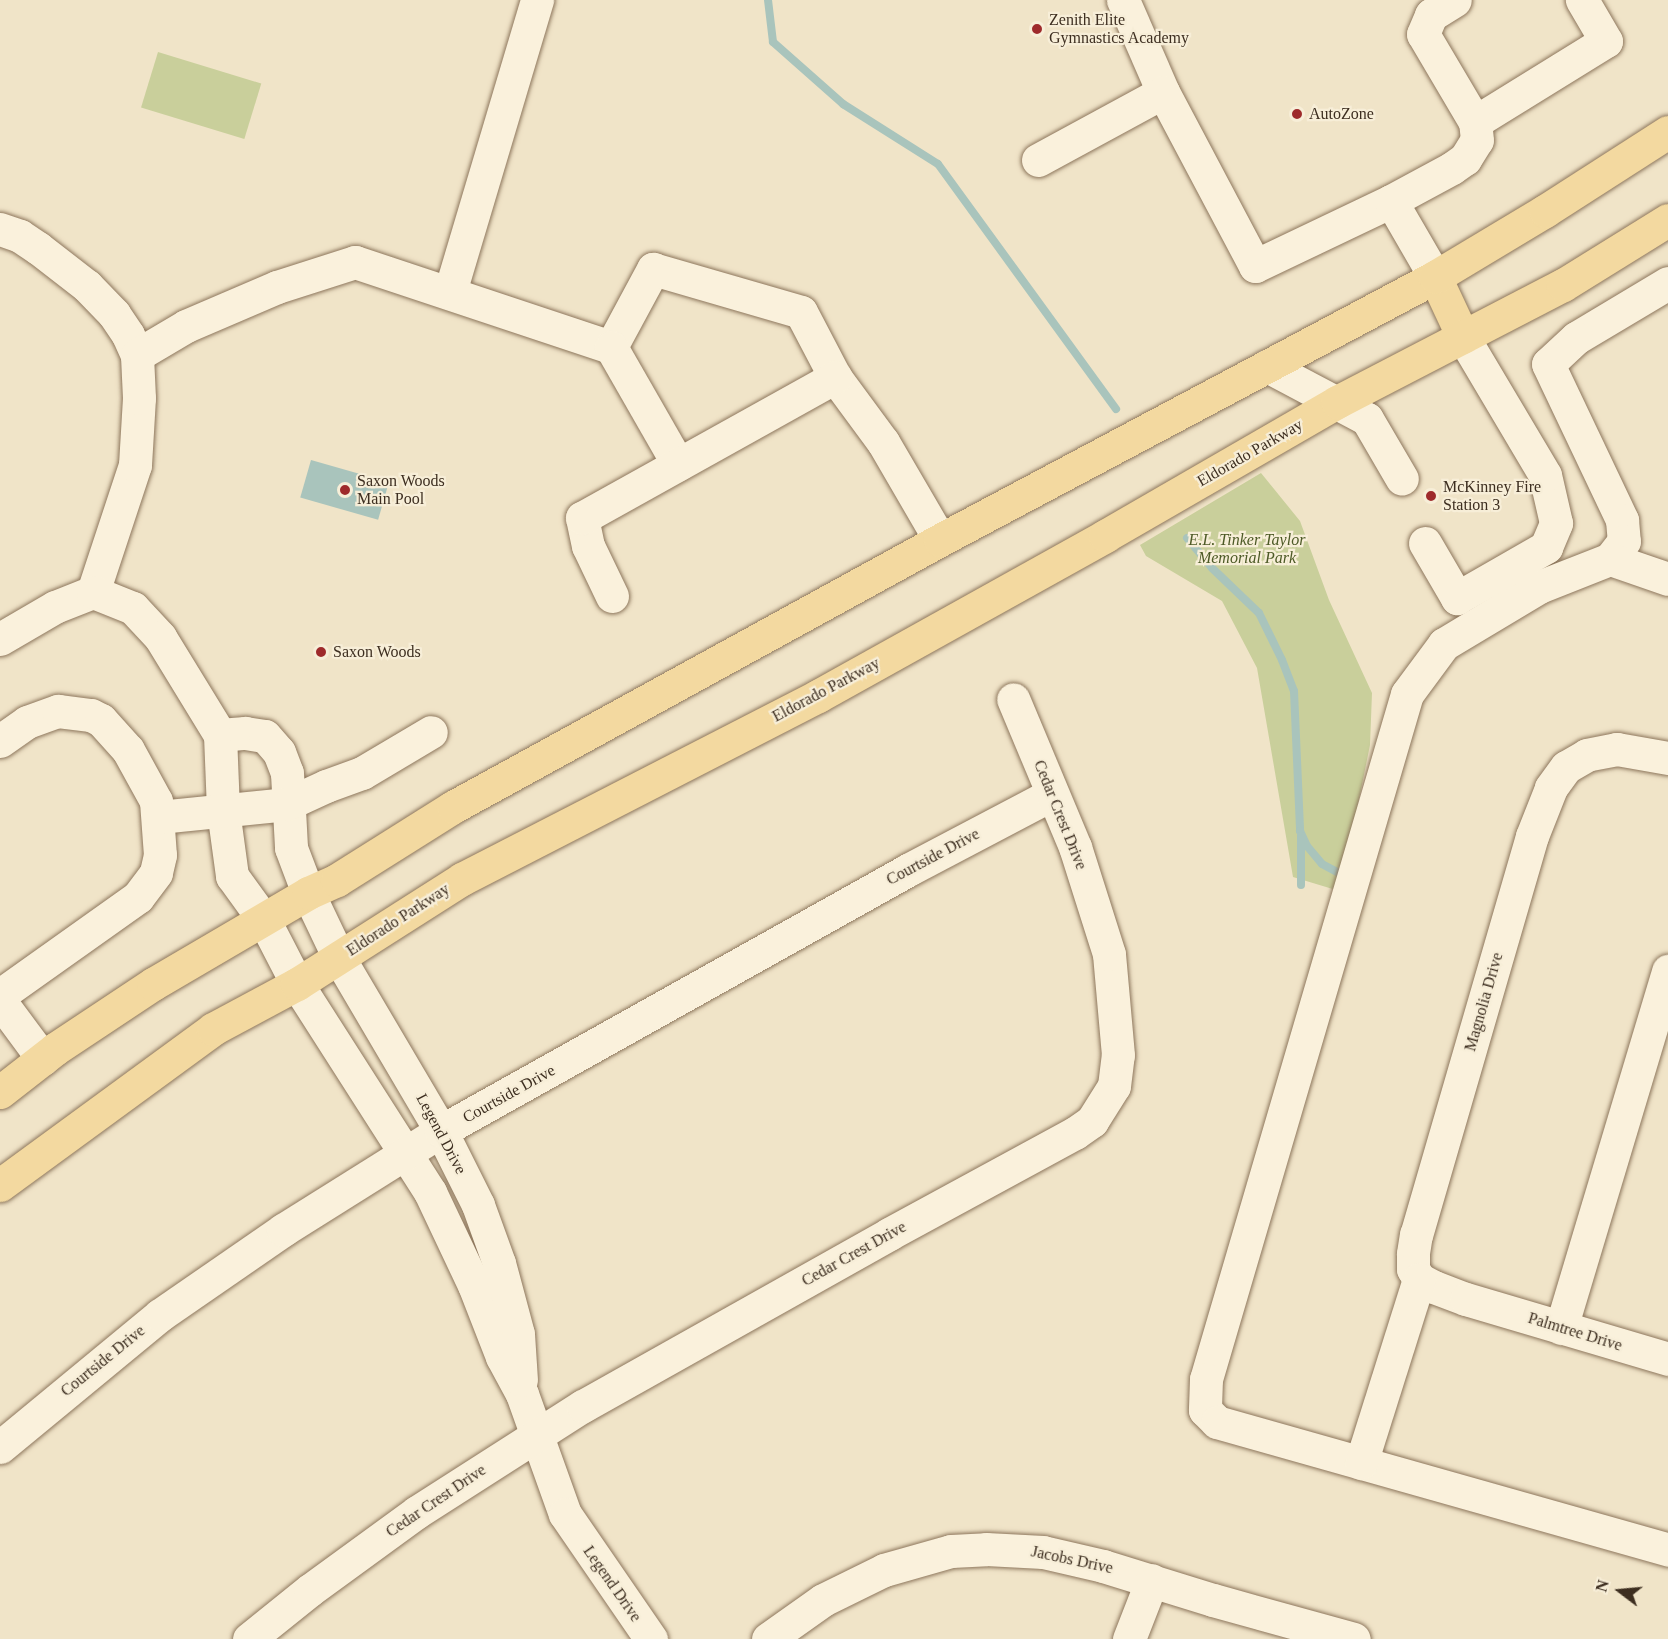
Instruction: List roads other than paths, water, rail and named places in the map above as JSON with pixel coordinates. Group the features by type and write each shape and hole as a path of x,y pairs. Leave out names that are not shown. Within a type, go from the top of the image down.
{"main road":[{"path":"0,1092 43,1059 153,984 308,893 337,880 453,807 940,540 1435,277 1545,211 1668,132"},
{"name":"Eldorado Parkway","path":"0,1185 213,1029 297,984 462,879 818,696 1115,530 1337,402 1563,285 1668,220"},
{"path":"1435,277 1463,336"}],"street":[{"path":"450,292 537,0"},
{"path":"1123,0 1163,92 1255,266 1391,201 1465,159 1477,140 1474,122 1424,34 1431,15 1455,0"},
{"path":"1474,122 1606,41 1582,0"},
{"path":"1038,160 1163,92"},
{"path":"1391,201 1435,277"},
{"path":"0,229 38,248 87,286 114,314 128,335 137,356 139,398 135,465 93,592"},
{"path":"137,356 186,327 277,287 355,262 611,347 678,464"},
{"path":"611,347 653,269 801,312 835,377 883,442 940,540"},
{"path":"1668,283 1576,338 1548,364 1622,520 1624,541 1610,559 1539,587 1444,644 1407,694 1206,1379 1205,1410 1217,1422 1668,1550"},
{"path":"1425,543 1458,598 1546,548 1556,523 1545,475 1463,336"},
{"path":"1267,366 1367,419 1402,479"},
{"path":"612,596 588,546 582,518 835,377"},
{"path":"1610,559 1668,579"},
{"path":"0,639 55,607 93,592 133,608 160,637 220,735"},
{"name":"Cedar Crest Drive","path":"252,1638 417,1512 538,1434 879,1239 1075,1133 1092,1121 1114,1086 1118,1055 1109,954 1075,847 1013,699"},
{"path":"0,741 27,722 58,711 91,715 111,729 132,756 156,801 159,817 160,855 156,873 138,897 0,994"},
{"path":"159,817 287,804 362,773 431,732"},
{"name":"Legend Drive","path":"522,1394 518,1334 499,1263 478,1205 441,1131 339,958 308,893 291,848 287,773 279,752 265,736 245,733 220,735 223,810 232,876 264,920 297,984 430,1192 474,1285 502,1357 522,1394 565,1514 651,1639"},
{"name":"Magnolia Drive","path":"1419,1279 1413,1269 1416,1234 1540,810 1566,767 1587,755 1617,749 1668,758"},
{"name":"Courtside Drive","path":"0,1447 160,1315 283,1230 441,1131 908,870 1052,794"},
{"path":"1562,1328 1668,971"},
{"path":"0,1001 43,1059"},
{"path":"1361,1463 1419,1279"},
{"name":"Palmtree Drive","path":"1419,1279 1434,1287 1482,1304 1668,1359"},
{"name":"Jacobs Drive","path":"768,1639 823,1600 853,1583 922,1557 951,1551 986,1549 1043,1552 1152,1580 1213,1600 1354,1639"},
{"path":"1129,1639 1152,1580"}],"water":[{"name":"Saxon Woods Main Pool","path":"311,460 389,482 378,520 300,497"}],"waterway":[{"path":"768,0 773,42 843,104 938,164 1116,409"},
{"path":"1187,538 1212,568 1259,613 1282,660 1294,691 1300,831 1307,846 1322,864 1341,874"},
{"path":"1301,836 1301,885"}],"place":[{"name":"Zenith Elite Gymnastics Academy","path":"1037,29"},
{"name":"AutoZone","path":"1297,114"},
{"name":"Saxon Woods Main Pool","path":"345,490"},
{"name":"McKinney Fire Station 3","path":"1431,496"},
{"name":"Saxon Woods","path":"321,652"}],"park label":[{"name":"E.L. Tinker Taylor Memorial Park","path":"1247,549"}]}
